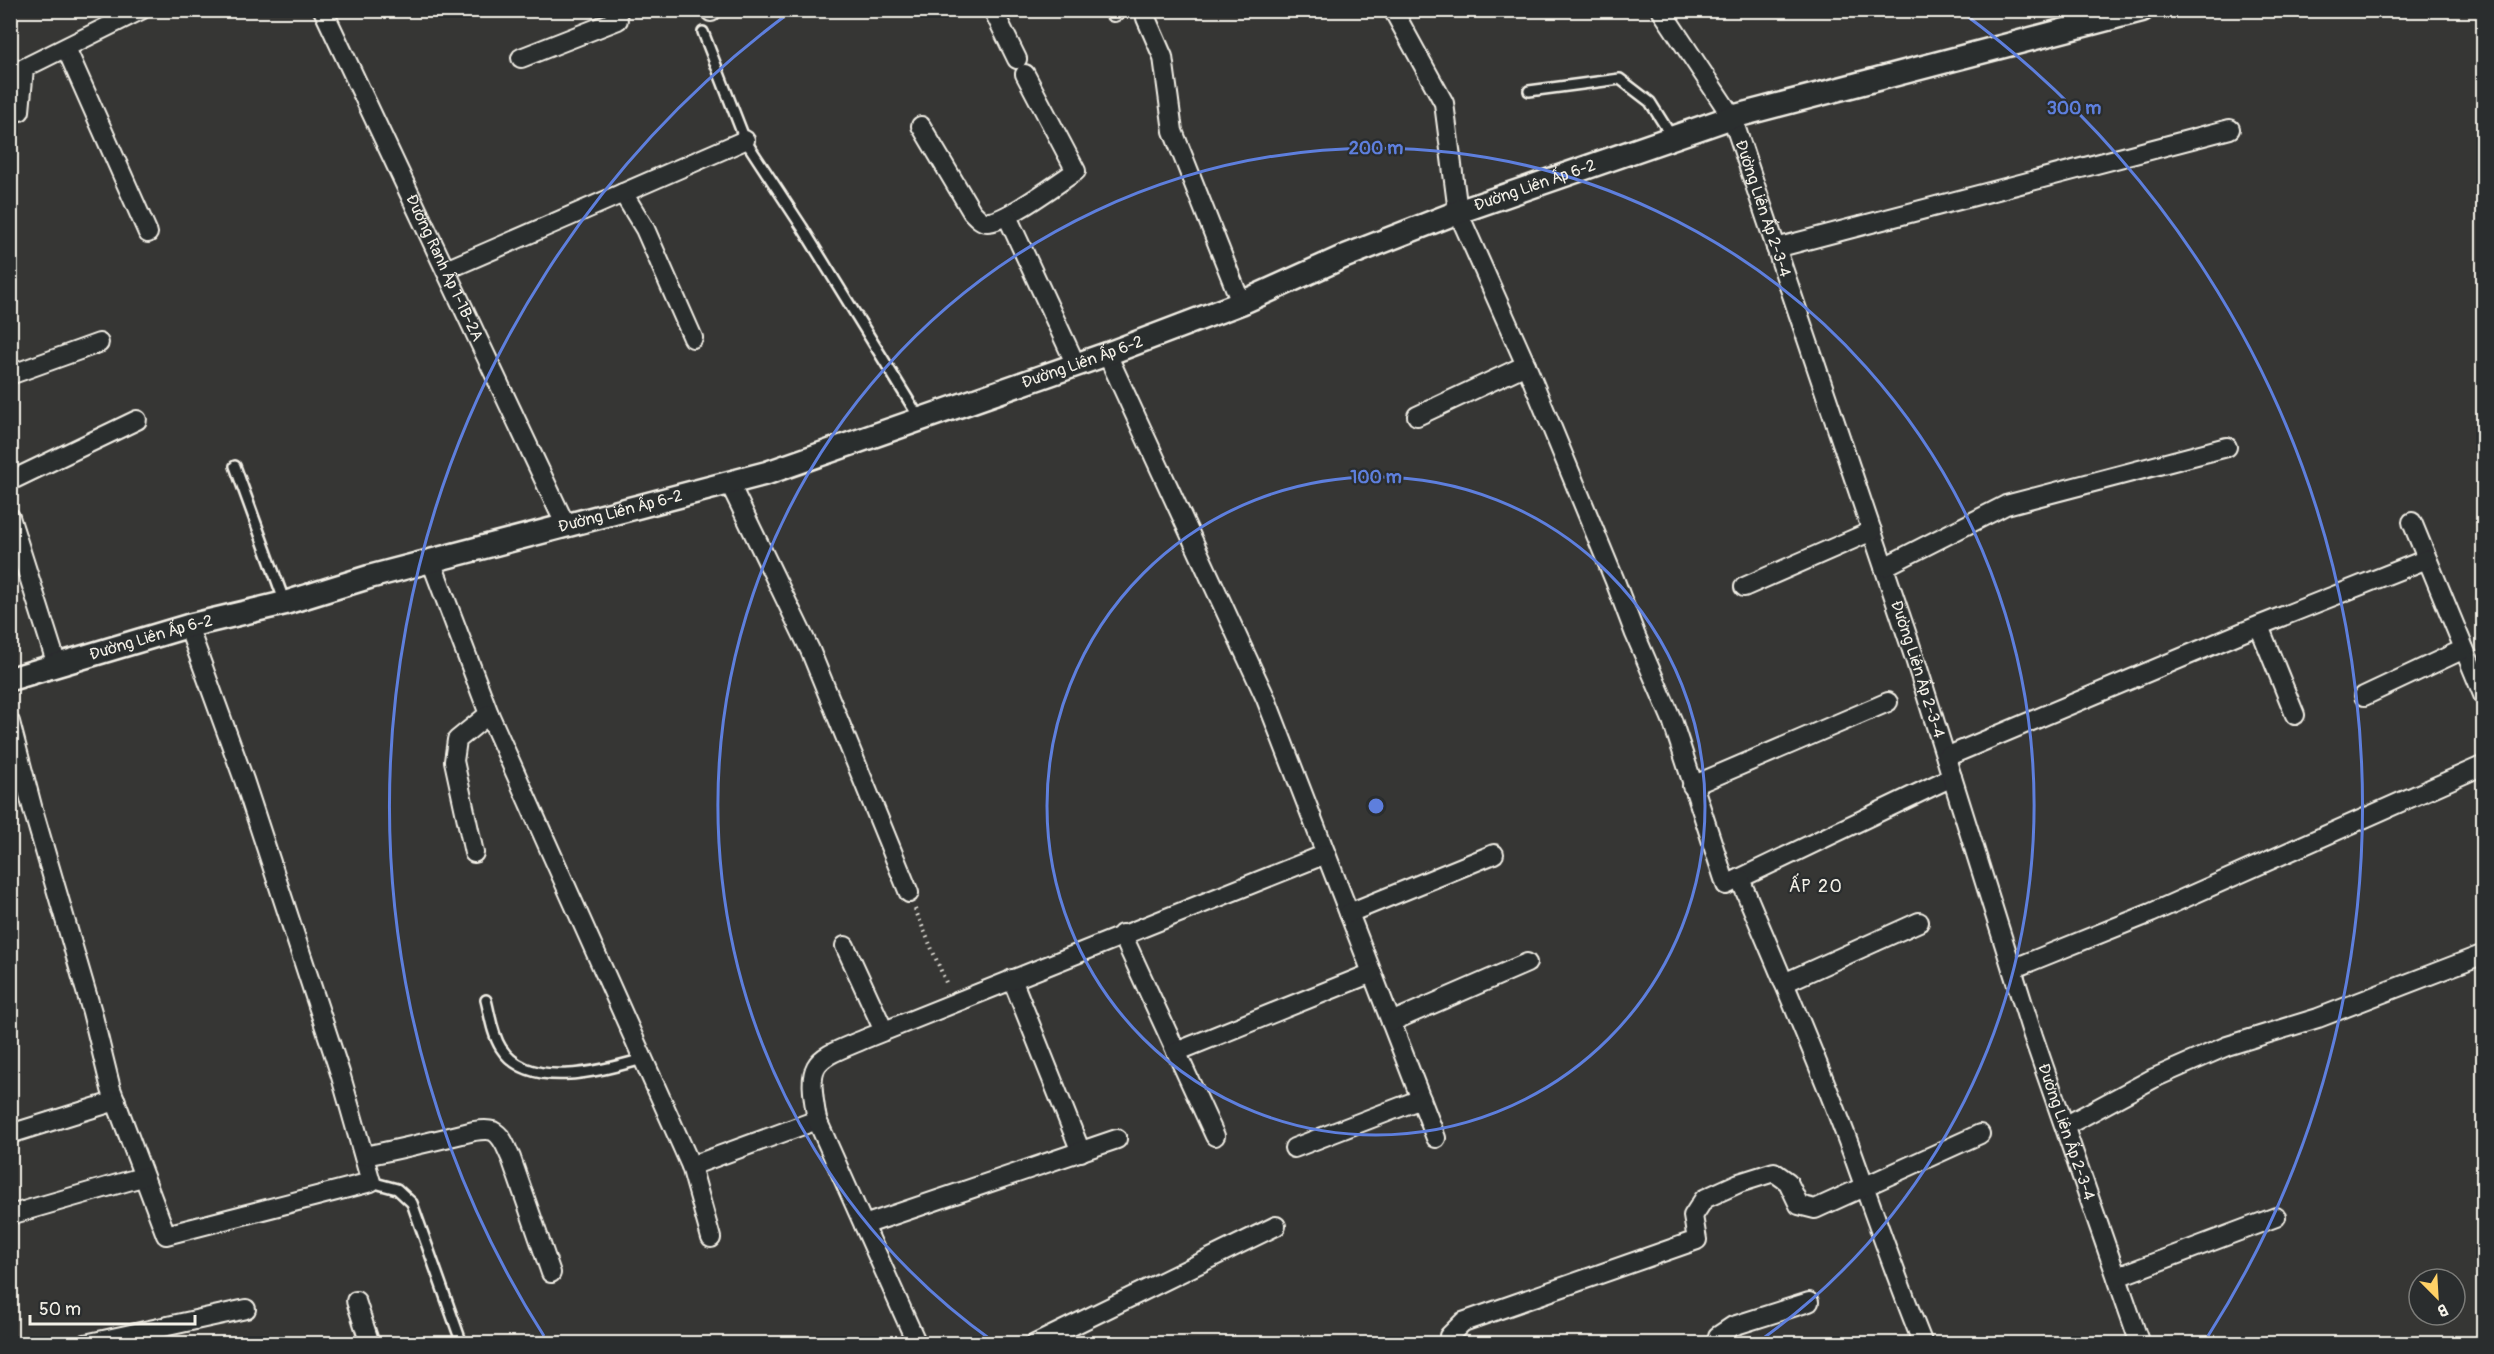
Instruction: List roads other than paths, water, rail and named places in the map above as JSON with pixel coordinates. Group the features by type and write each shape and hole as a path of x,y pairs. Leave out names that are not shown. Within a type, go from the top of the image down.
{"street":[{"path":"20,111 24,68 141,10"},
{"name":"Đường Ranh Ấp 1-1B-2A","path":"323,10 565,524"},
{"path":"521,58 618,21 614,10"},
{"path":"921,126 972,212 978,219 988,222 1006,216 1076,171 993,10"},
{"path":"1393,10 1444,103 1458,212 1526,365 1672,720 1726,885 1952,777"},
{"name":"Đường Liên Ấp 2-3-4","path":"1661,10 1732,117 1884,567 2012,969 2140,1344"},
{"name":"Đường Liên Ấp 6-2","path":"10,679 188,626 285,603 369,577 565,524 767,473 1107,354 1241,303 1343,257 1458,212 1732,117 2117,14 2142,10"},
{"path":"1146,18 1163,57 1173,131 1241,303"},
{"path":"66,48 148,233"},
{"path":"1776,248 2230,129"},
{"path":"446,270 746,140"},
{"path":"623,193 645,229 693,338"},
{"path":"1006,216 1076,365"},
{"path":"10,375 99,343"},
{"path":"1107,354 1266,699 1437,1138"},
{"path":"1417,416 1526,365"},
{"path":"10,481 137,420"},
{"path":"1884,567 2006,505 2227,447"},
{"path":"729,482 810,650 909,893"},
{"path":"10,517 57,665"},
{"path":"2412,522 2484,697"},
{"path":"1744,587 1872,531"},
{"path":"1946,757 2259,626 2427,559"},
{"path":"431,561 489,714 691,1167 711,1238"},
{"path":"10,722 116,1101 142,1177 166,1235 371,1182 340,1073 244,780 188,626"},
{"path":"2259,626 2295,715"},
{"path":"2364,696 2464,650"},
{"path":"1692,786 1888,702"},
{"path":"474,853 454,761 457,740 489,714"},
{"path":"2012,969 2151,913 2484,765"},
{"path":"917,1344 817,1120 811,1087 812,1070 826,1055 1122,934 1326,854"},
{"path":"1349,913 1494,854"},
{"path":"1740,879 1852,1153 1923,1344"},
{"path":"1784,982 1919,922"},
{"path":"1122,934 1215,1136"},
{"path":"845,946 884,1031"},
{"path":"2065,1126 2154,1078 2227,1046 2318,1018 2484,954"},
{"path":"1391,1022 1527,963"},
{"path":"1176,1052 1372,973"},
{"path":"1011,979 1081,1152"},
{"path":"1294,1148 1421,1099"},
{"path":"10,1134 116,1101"},
{"path":"691,1167 817,1120"},
{"path":"364,1156 414,1147 475,1131 493,1131 503,1140 511,1158 551,1273"},
{"path":"1449,1344 1449,1336 1463,1322 1697,1240 1693,1216 1704,1199 1738,1183 1774,1172 1788,1182 1799,1205 1815,1209 1980,1134"},
{"path":"864,1225 1117,1139"},
{"path":"10,1215 142,1177"},
{"path":"2117,1277 2276,1217"},
{"path":"1035,1344 1276,1226"},
{"path":"356,1301 370,1344"},
{"path":"1718,1344 1718,1336 1733,1326 1809,1302"},
{"path":"85,1344 246,1309"}],"lane":[{"path":"704,32 746,140 920,419"},
{"path":"1529,91 1620,79 1650,102 1673,139"},
{"path":"235,466 285,603"},
{"path":"486,999 500,1047 510,1059 523,1068 573,1075 643,1059"},
{"path":"371,1182 397,1189 412,1203 462,1344"}],"district":[{"name":"ẤP 20","path":"1816,886"}]}
